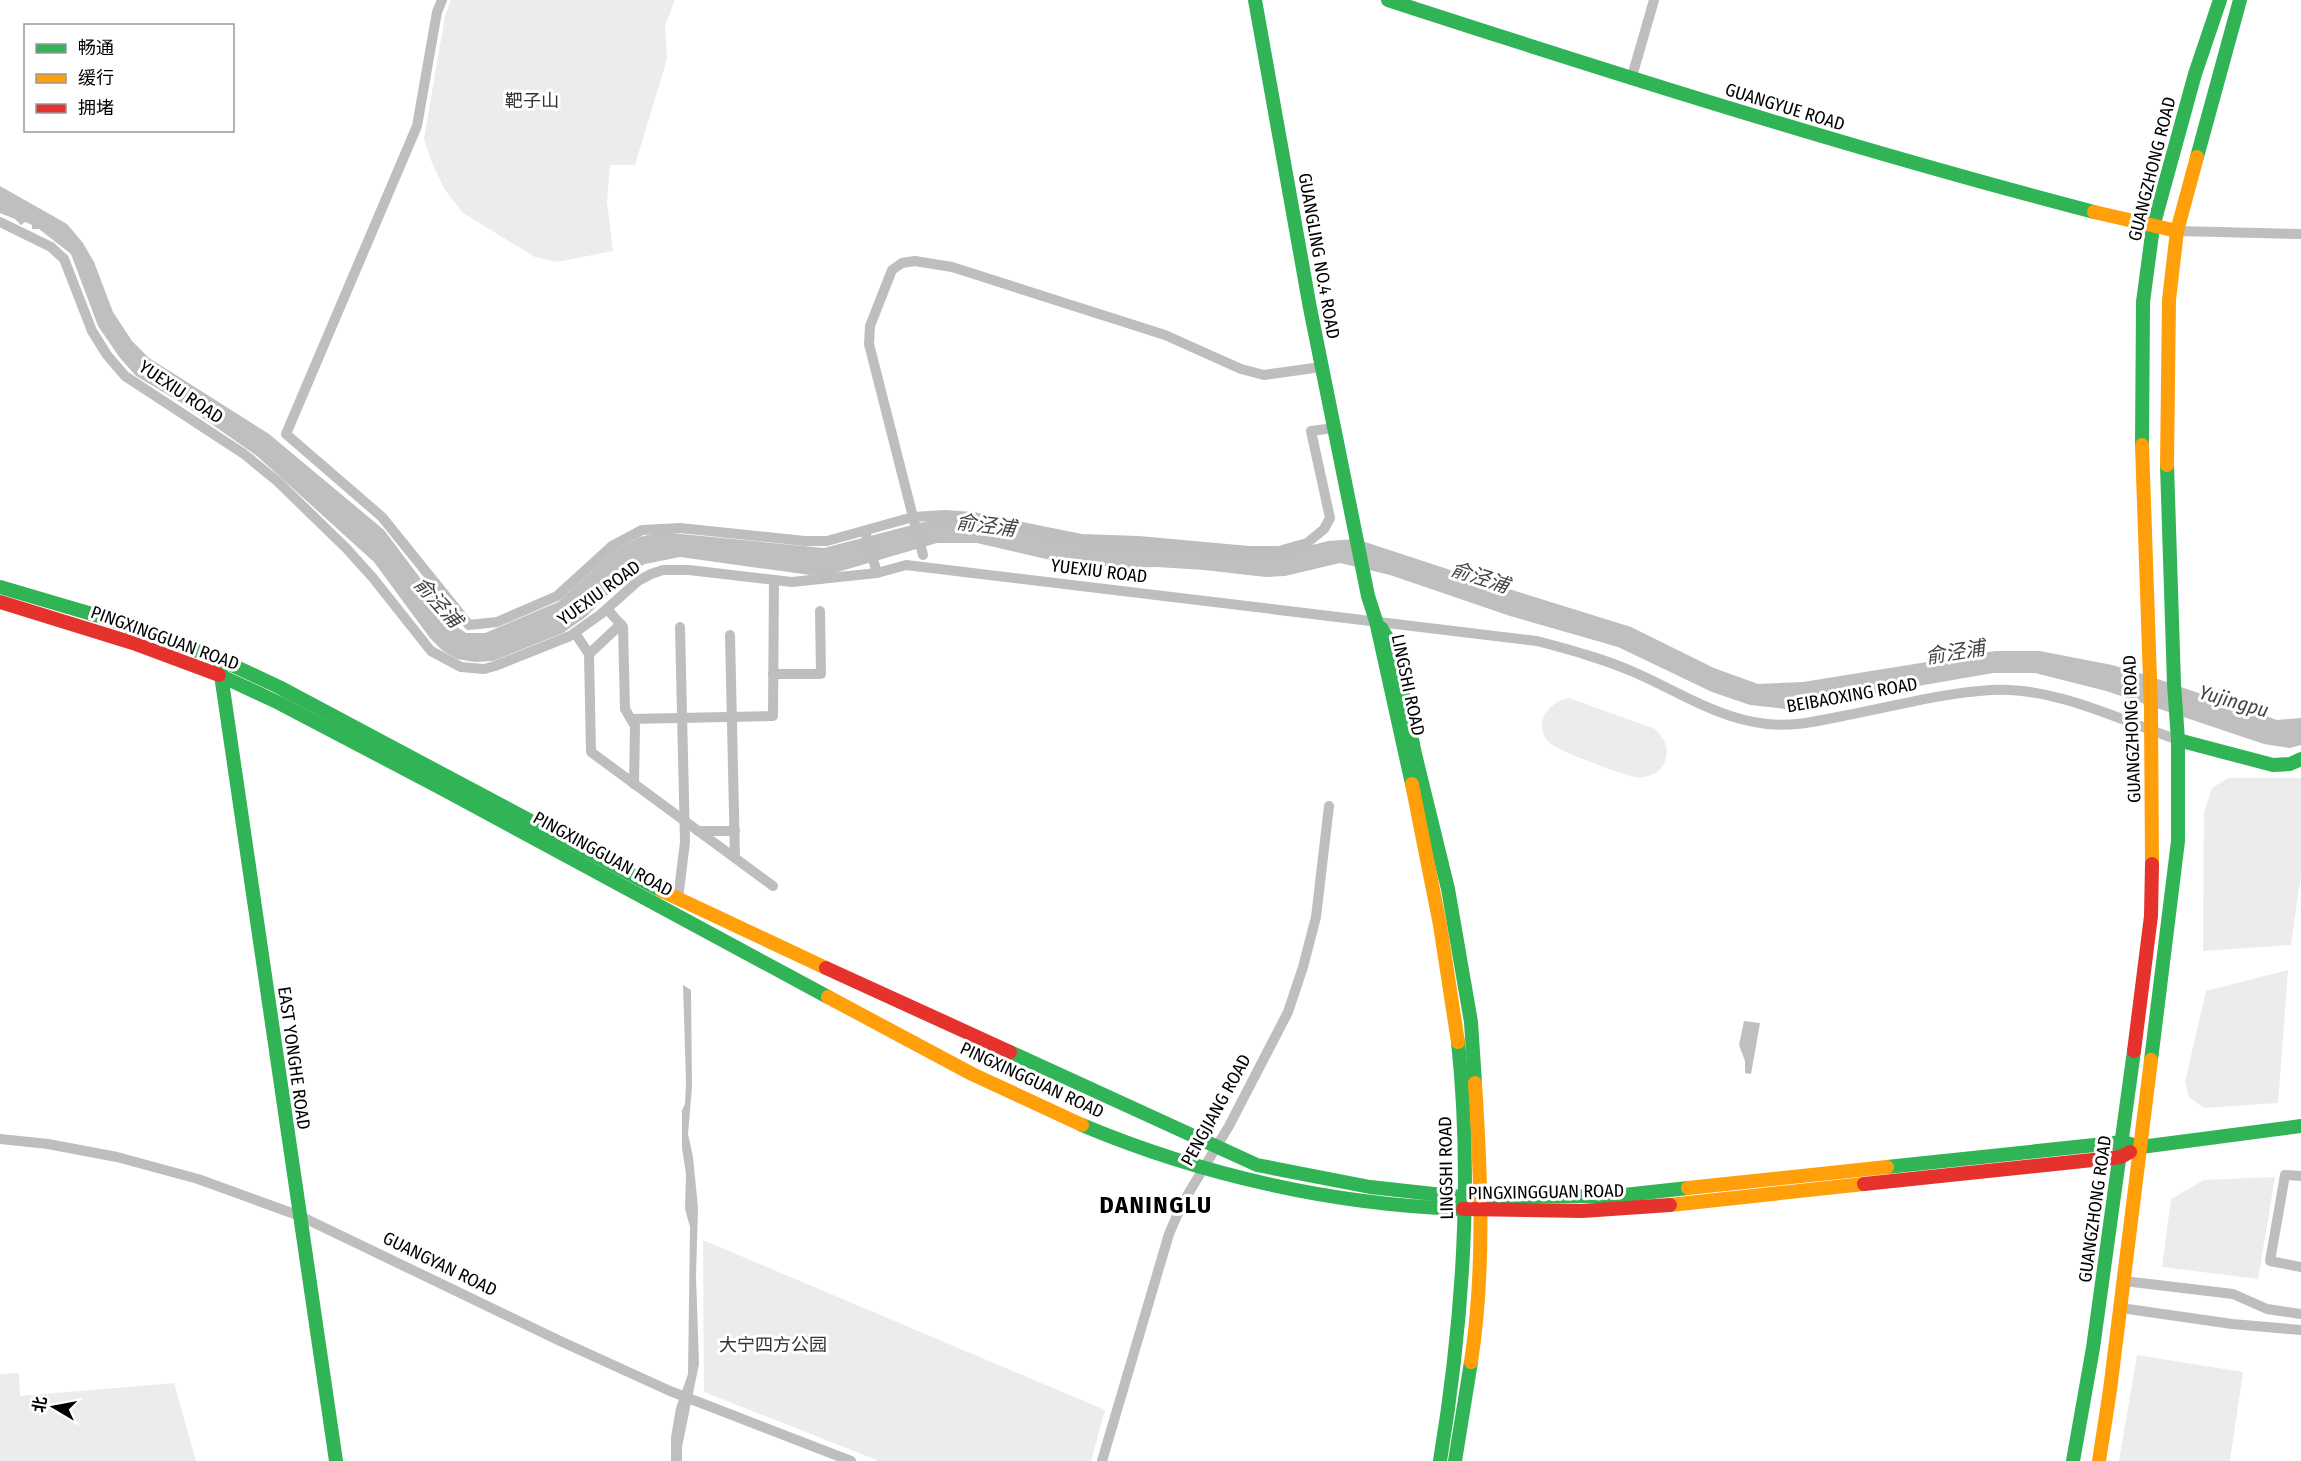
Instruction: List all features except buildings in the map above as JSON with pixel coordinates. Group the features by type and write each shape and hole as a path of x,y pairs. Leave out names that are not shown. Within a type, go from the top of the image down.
{"main road":[{"name":"GUANGLING NO.4 ROAD","path":"1255,0 1321,367 1368,596 1376,621"},
{"name":"GUANGYUE ROAD","path":"1388,0 1631,80 1952,175 2153,227 2177,231"},
{"name":"GUANGZHONG ROAD","path":"2073,1461 2093,1348 2121,1157 2151,916 2151,708 2142,381 2143,302 2153,227 2195,74 2220,0"},
{"name":"GUANGZHONG ROAD","path":"2099,1461 2121,1308 2178,841 2178,740 2174,684 2167,452 2169,300 2177,231 2240,0"},
{"name":"PINGXINGGUAN ROAD","path":"0,587 102,617 219,659 279,687 678,899 1257,1165 1309,1177 1370,1187 1466,1197 1615,1196 2123,1142 2141,1147"},
{"name":"PINGXINGGUAN ROAD","path":"0,602 102,632 220,676 267,698 499,818 680,918 1015,1096 1143,1149 1304,1191 1373,1203 1480,1212 1590,1211 2121,1157 2141,1147 2301,1126"},
{"name":"LINGSHI ROAD","path":"1376,621 1446,958 1459,1052 1466,1197 1466,1254 1458,1339 1440,1461"},
{"name":"LINGSHI ROAD","path":"1376,621 1394,649 1415,754 1448,889 1471,1022 1481,1197 1480,1258 1473,1347 1455,1461"},
{"name":"EAST YONGHE ROAD","path":"219,659 336,1461"},
{"name":"BEIBAOXING ROAD","path":"2178,740 2273,765 2290,764 2301,759"}],"street":[{"path":"442,0 437,12 417,126 286,434 382,517 469,625 497,622 557,596 612,546 642,530 680,528 805,541 827,541 913,519 945,515 973,517 1081,538 1249,551 1279,550 1307,543 1324,528 1330,518 1311,431 1334,428"},
{"path":"1631,80 1654,0"},
{"name":"YUEXIU ROAD","path":"0,222 51,247 64,259 92,331 107,355 125,376 244,454 269,474 314,515 353,556 431,651 461,668 484,669 551,645 575,633 607,609 638,581 651,573 663,570 689,570 792,582 877,573 906,565 1376,621"},
{"path":"2177,231 2301,234"},
{"path":"923,555 869,344 870,326 892,270 902,263 915,261 952,267 1165,335 1241,369 1264,375 1321,367"},
{"path":"865,531 877,573"},
{"path":"631,719 773,716 774,580"},
{"path":"607,609 623,627 625,710 635,726 634,784"},
{"path":"773,674 822,674 820,611"},
{"name":"BEIBAOXING ROAD","path":"1376,621 1511,637 1554,645 1612,663 1731,718 1764,724 1815,722 1974,692 2006,690 2029,692 2060,699 2178,740"},
{"path":"590,654 621,624"},
{"path":"678,899 685,842 680,627"},
{"path":"575,633 590,654 591,752 773,886"},
{"path":"730,634 730,718 735,858"},
{"name":"PENGJIANG ROAD","path":"1102,1461 1169,1234 1182,1204 1229,1126 1288,1012 1316,917 1329,806"},
{"path":"697,831 735,831"},
{"name":"GUANGYAN ROAD","path":"0,1139 48,1144 117,1157 198,1179 300,1216 670,1391 851,1461"},
{"path":"2301,1176 2285,1175 2270,1261 2301,1267"},
{"path":"2124,1281 2233,1294 2267,1309 2301,1314"},
{"path":"2121,1308 2232,1324 2301,1330"}],"green space":[{"name":"靶子山","path":"451,0 675,0 665,26 667,59 635,165 610,165 607,201 613,251 557,262 535,257 463,213 445,190 424,139 445,16"},
{"path":"1569,698 1655,729 1666,747 1663,765 1653,774 1635,777 1590,762 1554,746 1544,735 1542,728 1545,714 1555,704"},
{"path":"2228,778 2301,778 2301,874 2291,945 2203,951 2204,813 2212,788"},
{"path":"2288,970 2278,1103 2204,1108 2189,1097 2185,1082 2206,991"},
{"path":"2275,1177 2258,1279 2162,1267 2171,1199 2204,1180"},
{"name":"大宁四方公园","path":"703,1240 1105,1410 1091,1461 879,1461 704,1392"},
{"path":"2137,1355 2243,1372 2230,1461 2119,1461"},
{"path":"19,1373 20,1396 174,1383 196,1461 0,1461 0,1374"}],"water":[{"name":"俞泾浦","path":"0,186 67,224 83,243 94,262 113,312 132,341 149,358 269,434 384,530 457,627 466,633 485,633 558,602 615,550 640,537 661,532 824,548 935,519 953,518 1011,529 1289,551 1328,541 1356,539 1631,627 1714,668 1758,684 1803,682 1995,651 2040,651 2112,665 2277,720 2301,718 2301,745 2290,748 2264,744 2106,691 2035,673 1993,673 1786,709 1750,705 1712,692 1618,647 1510,616 1390,575 1340,563 1285,576 1266,577 1204,570 1157,567 1123,568 1059,562 977,543 937,543 831,574 810,575 680,557 645,564 628,574 587,616 563,633 493,661 475,662 457,659 443,651 430,638 374,562 257,456 180,402 136,376 120,358 98,326 71,254 39,229 32,229 32,225 25,222 21,225 15,219 0,213"},
{"path":"683,985 691,990 692,1087 688,1134 693,1157 698,1208 696,1276 699,1364 682,1447 682,1461 671,1461 671,1437 676,1408 688,1374 690,1227 685,1209 686,1174 682,1148 682,1110 685,1104 686,1082"},
{"path":"1744,1021 1760,1023 1751,1074 1745,1073 1745,1061 1739,1045"}],"traffic: fast":[{"path":"1255,0 1310,308 1368,596 1376,621 1412,784"},
{"path":"1388,0 1739,111 2094,212"},
{"path":"2142,445 2143,302 2153,227 2195,74 2220,0"},
{"path":"2197,157 2240,0"},
{"path":"2151,1060 2178,841 2178,740 2167,465"},
{"path":"0,587 102,617 219,659 279,687 662,891"},
{"path":"1381,628 1394,649 1415,754 1448,889 1471,1022 1475,1083"},
{"path":"220,668 336,1461"},
{"path":"219,675 279,703 441,788 828,997"},
{"path":"2178,740 2273,765 2290,764 2301,759"},
{"path":"1440,1461 1455,1357 1463,1252 1465,1147 1458,1042"},
{"path":"2073,1461 2093,1348 2134,1051"},
{"path":"1010,1052 1257,1165 1370,1187 1461,1197 1615,1196 1688,1188"},
{"path":"1082,1125 1174,1159 1269,1184 1366,1201 1463,1209"},
{"path":"1887,1167 2123,1142 2141,1147 2301,1126"},
{"path":"1455,1461 1471,1362"}],"traffic: slow":[{"path":"2167,465 2169,300 2177,231 2197,157"},
{"path":"2094,212 2177,231"},
{"path":"2142,445 2151,708 2152,864"},
{"path":"1412,784 1440,925 1458,1042"},
{"path":"662,891 826,968"},
{"path":"828,997 972,1074 1082,1125"},
{"path":"2099,1461 2151,1060"},
{"path":"1471,1362 1480,1258 1480,1188 1475,1083"},
{"path":"1688,1188 1887,1167"},
{"path":"1670,1205 1864,1184"}],"traffic: jam":[{"path":"0,602 133,643 219,675"},
{"path":"2134,1051 2151,916 2152,864"},
{"path":"826,968 1010,1052"},
{"path":"1864,1184 2121,1157 2130,1152"},
{"path":"1463,1209 1582,1211 1670,1205"}],"district":[{"name":"DANINGLU","path":"1156,1205"}],"water label":[{"name":"Yujingpu","path":"2234,701"}]}
